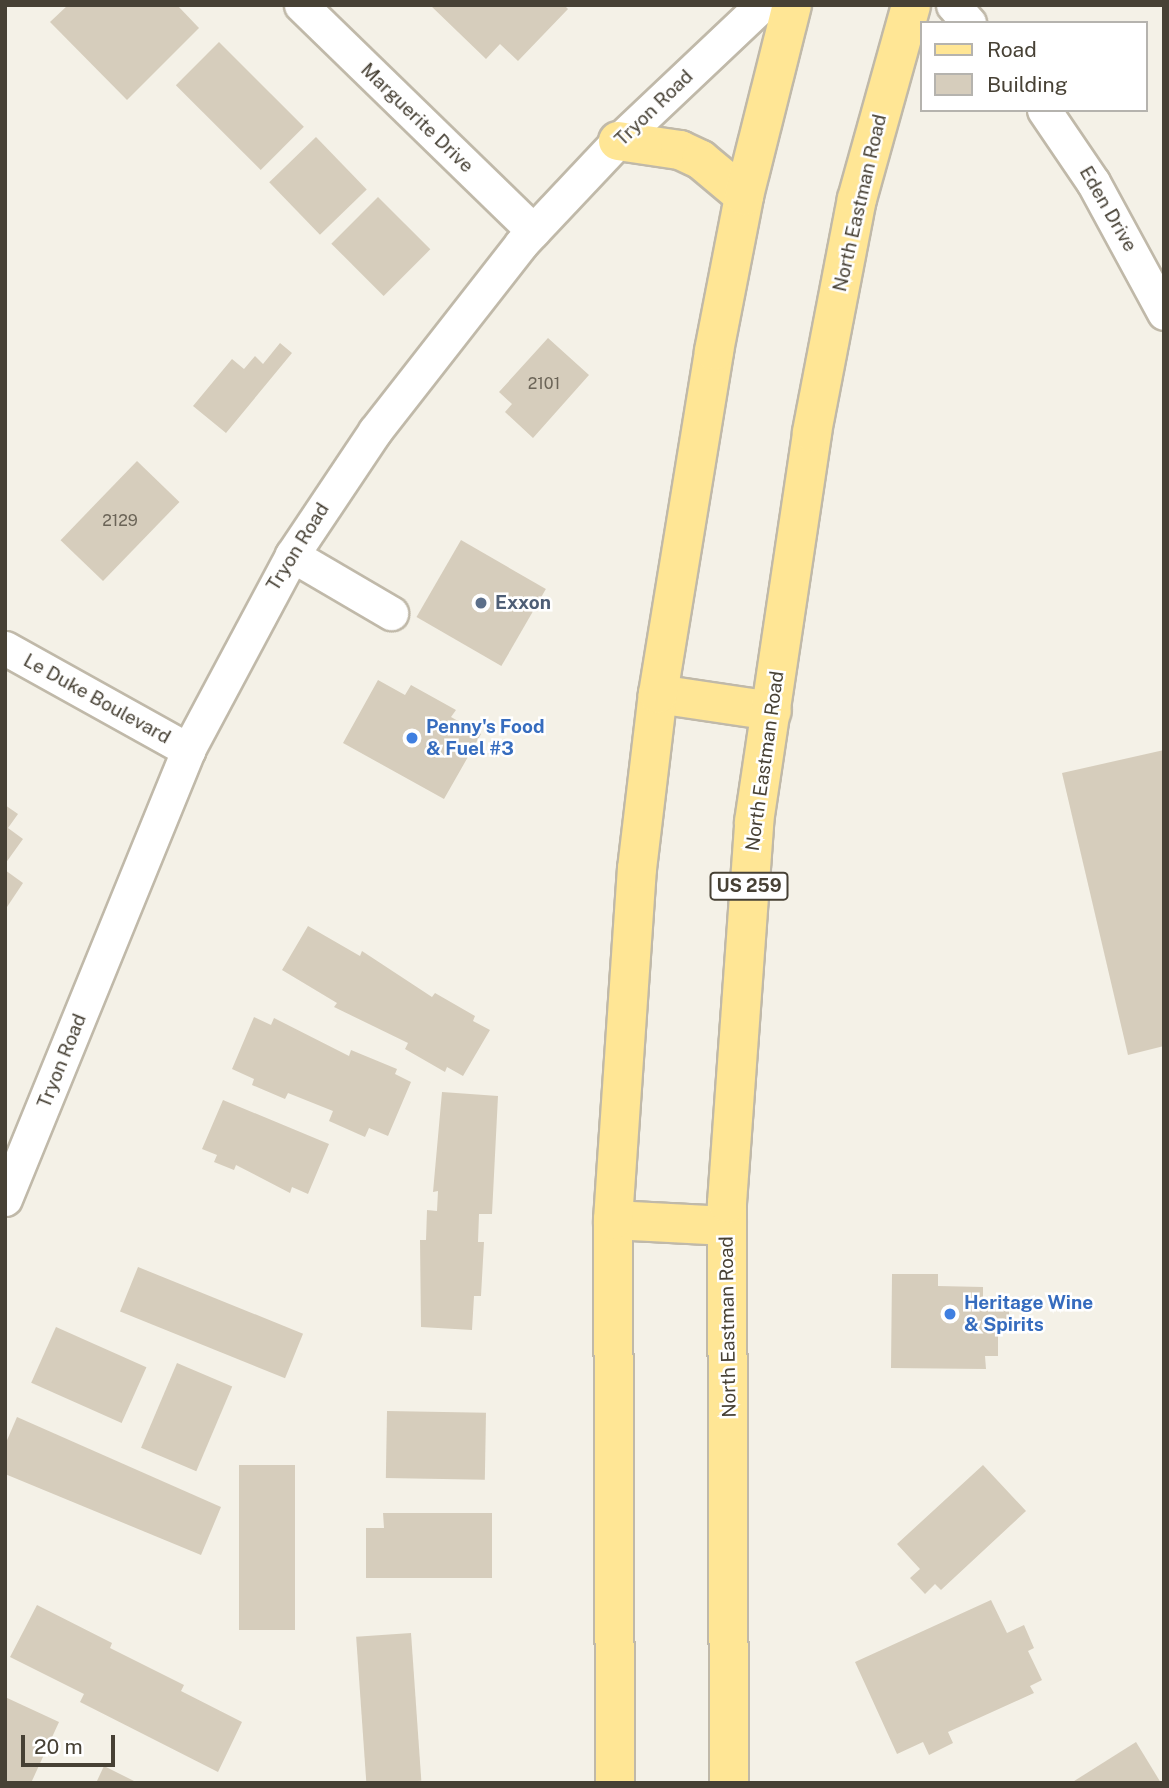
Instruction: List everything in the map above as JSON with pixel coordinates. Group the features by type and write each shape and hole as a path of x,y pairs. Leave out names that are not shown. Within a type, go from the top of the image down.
{"main road":[{"path":"615,1783 613,1220 637,869 658,694 744,196 792,5"},
{"name":"North Eastman Road","path":"729,1783 727,1226 754,821 812,432 857,199 911,5"},
{"path":"618,141 680,150 701,160 744,196"},
{"path":"658,694 772,711"},
{"path":"613,1220 727,1226"}],"street":[{"name":"Marguerite Drive","path":"301,5 533,231"},
{"name":"Tryon Road","path":"5,1199 188,750 292,555 391,409 533,231 618,141 762,5"},
{"path":"953,5 967,21"},
{"name":"Eden Drive","path":"1045,112 1093,182 1164,313"},
{"path":"292,555 391,613"},
{"name":"Le Duke Boulevard","path":"5,648 188,750"}],"building":[{"path":"68,5 177,5 199,28 127,100 50,22"},
{"path":"430,5 564,5 568,9 518,61 500,44 486,59"},
{"path":"219,42 304,127 261,170 176,85"},
{"path":"316,137 367,190 320,235 269,182"},
{"path":"378,197 430,249 384,296 331,244"},
{"path":"548,338 589,375 533,438 505,412 512,404 499,392"},
{"path":"280,343 292,353 226,433 193,406 232,359 244,369 255,356 263,364"},
{"path":"137,461 179,502 103,581 61,540"},
{"name":"Exxon","path":"461,540 546,589 501,666 416,617"},
{"name":"Penny's Food & Fuel #3","path":"378,680 405,695 411,685 456,710 451,717 481,734 444,799 343,743"},
{"path":"1164,750 1164,1046 1128,1055 1062,773"},
{"path":"5,805 18,814 8,828 23,839 5,864"},
{"path":"5,870 23,883 5,910"},
{"path":"308,926 360,956 362,951 432,997 435,993 475,1016 473,1021 490,1030 463,1076 447,1067 445,1072 405,1049 408,1043 334,1007 337,1003 282,970"},
{"path":"254,1017 271,1025 274,1018 349,1056 351,1050 397,1069 395,1074 411,1082 388,1136 369,1128 365,1137 329,1121 333,1111 288,1093 285,1099 252,1085 254,1079 232,1069"},
{"path":"442,1092 498,1096 492,1214 479,1214 478,1242 484,1242 481,1296 474,1296 472,1330 421,1327 420,1240 426,1240 427,1210 437,1211 438,1191 433,1192"},
{"path":"223,1100 329,1144 308,1194 292,1187 290,1193 236,1165 234,1170 214,1162 217,1155 202,1149"},
{"path":"138,1267 303,1334 285,1378 120,1312"},
{"name":"Heritage Wine & Spirits","path":"892,1274 938,1274 938,1286 983,1287 983,1298 1009,1298 1009,1330 998,1330 998,1356 985,1356 986,1369 891,1368"},
{"path":"56,1327 146,1367 122,1423 31,1383"},
{"path":"177,1363 232,1386 196,1471 141,1448"},
{"path":"387,1411 486,1413 485,1480 386,1478"},
{"path":"17,1417 221,1507 201,1555 5,1474 5,1445"},
{"path":"239,1465 295,1465 295,1630 239,1630"},
{"path":"983,1465 1026,1511 941,1590 935,1584 925,1594 910,1578 920,1569 897,1544"},
{"path":"383,1513 492,1513 492,1578 366,1578 366,1528 384,1528"},
{"path":"991,1600 1007,1633 1024,1625 1034,1648 1028,1651 1042,1680 1030,1686 1034,1693 948,1732 953,1743 929,1755 923,1742 897,1754 855,1662"},
{"path":"37,1605 112,1643 110,1648 184,1685 181,1691 242,1722 218,1772 80,1702 84,1694 10,1657"},
{"path":"411,1633 421,1781 366,1783 356,1637"},
{"path":"5,1697 59,1722 31,1783 5,1783"},
{"path":"1136,1742 1161,1783 1071,1783"},
{"path":"104,1766 138,1783 96,1783"}],"place":[{"name":"Exxon","path":"481,603"},
{"name":"Penny's Food & Fuel #3","path":"412,738"},
{"name":"Heritage Wine & Spirits","path":"950,1314"}]}
